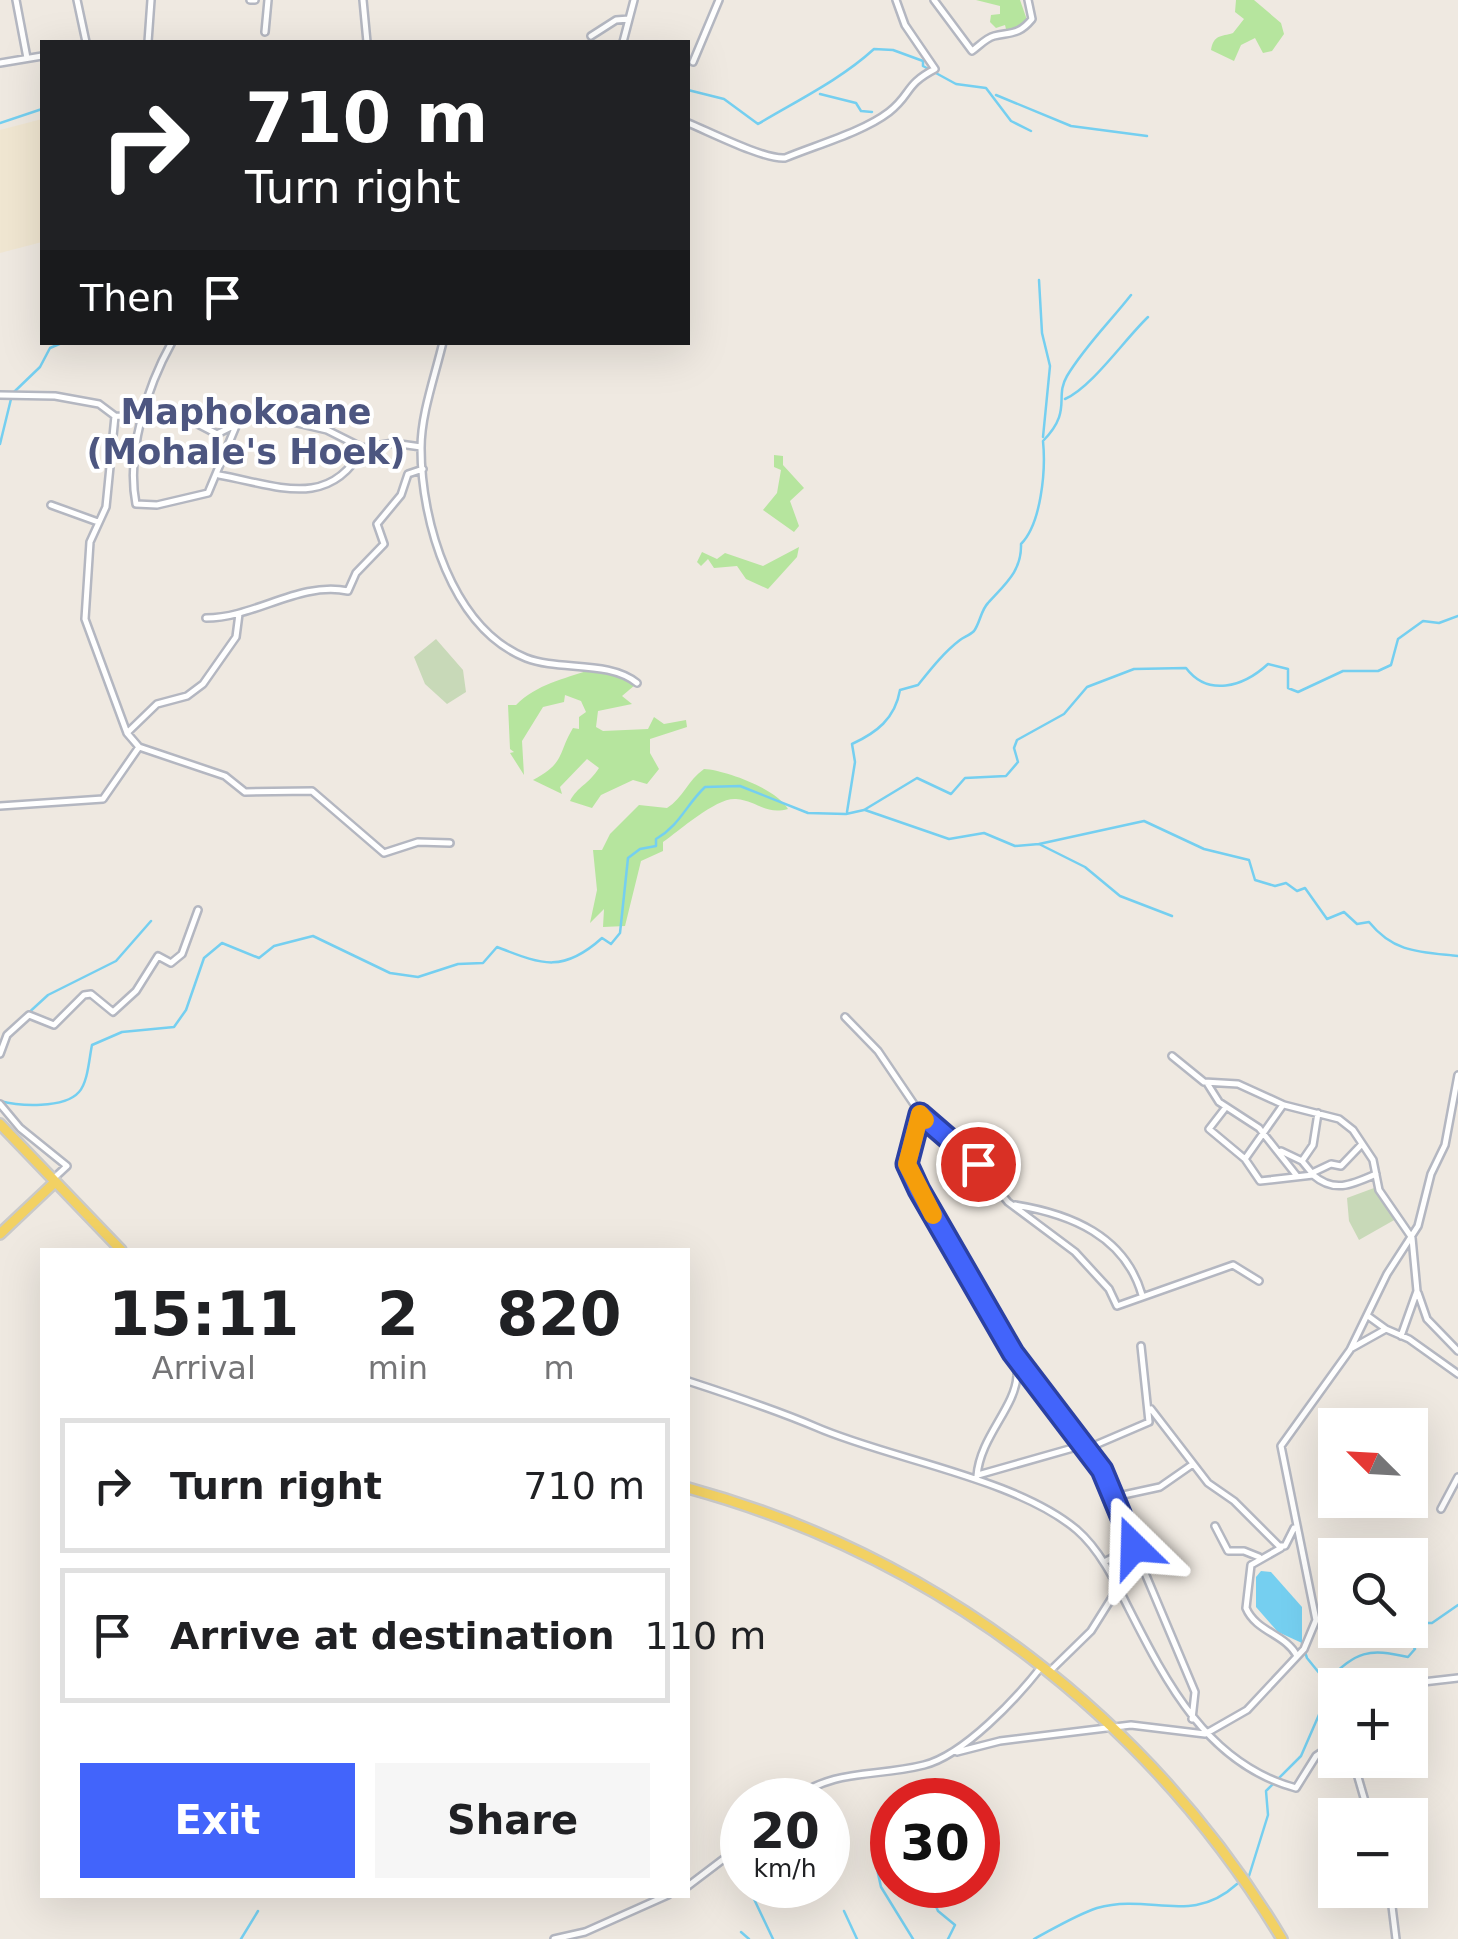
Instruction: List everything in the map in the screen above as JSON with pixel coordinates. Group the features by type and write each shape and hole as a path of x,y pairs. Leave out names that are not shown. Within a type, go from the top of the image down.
{"main road":[{"path":"0,1124 119,1248"},
{"path":"0,1234 52,1181"},
{"path":"690,1489 785,1520 884,1563 973,1615 1046,1668 1117,1730 1214,1838 1282,1939"}],"street":[{"path":"16,0 27,58"},
{"path":"77,0 86,40"},
{"path":"148,40 152,0"},
{"path":"265,32 268,0"},
{"path":"363,0 368,40"},
{"path":"624,40 634,0"},
{"path":"693,62 719,0"},
{"path":"690,124 738,142 770,160 785,158 876,120 900,102 917,76 935,69 905,26 896,0"},
{"path":"934,0 972,50 997,35 1014,35 1026,27 1032,19 1028,0"},
{"path":"591,36 616,20 629,19"},
{"path":"0,63 40,56"},
{"path":"170,345 152,377 143,418 135,464 136,504 186,501 208,494 219,475 241,413 327,430 363,448 393,443 421,447"},
{"path":"441,345 421,447 437,553 492,639 538,662 586,668 637,683"},
{"path":"0,395 91,402 115,416 190,420 217,434 237,424"},
{"path":"115,416 106,508 90,542 85,619 127,733 139,747 225,776 245,792 312,791 384,852 418,842 450,842"},
{"path":"219,475 295,490 324,488 345,476 363,448"},
{"path":"206,618 238,614 304,592 348,592 356,573 384,544 377,524 401,495 408,474 424,470"},
{"path":"51,504 98,522"},
{"path":"127,733 157,704 187,696 203,684 236,637 238,614"},
{"path":"0,806 102,798 139,747"},
{"path":"0,1054 7,1035 28,1015 54,1025 84,995 91,994 113,1012 136,991 158,956 171,962 182,954 198,910"},
{"path":"844,1018 878,1051 920,1114 967,1152 1012,1205 1075,1252 1110,1289 1117,1306 1234,1264 1259,1281"},
{"path":"1172,1056 1207,1082 1226,1106 1262,1131 1297,1177"},
{"path":"838,1778 926,1765 1000,1740 1117,1730 1130,1725 1205,1734 1247,1710 1297,1656 1316,1620 1281,1446 1350,1350 1387,1274 1412,1238 1431,1174 1446,1145 1458,1075"},
{"path":"1207,1082 1238,1084 1284,1105 1348,1125 1362,1144 1384,1198 1412,1238 1417,1291 1427,1319 1458,1351"},
{"path":"1245,1159 1284,1105"},
{"path":"1,1106 67,1166 52,1181"},
{"path":"1226,1106 1209,1129 1245,1159 1260,1181 1312,1174 1332,1164 1342,1166 1362,1144"},
{"path":"1302,1161 1312,1145 1318,1113"},
{"path":"920,1114 907,1164 969,1282 1006,1334 1013,1353 1015,1388"},
{"path":"1280,1152 1302,1161 1329,1187 1376,1174"},
{"path":"1012,1205 1064,1215 1106,1239 1130,1265 1142,1295"},
{"path":"1401,1336 1417,1291"},
{"path":"1368,1316 1458,1374"},
{"path":"1350,1350 1386,1329"},
{"path":"967,1478 1083,1448 1146,1425 1151,1408 1141,1346"},
{"path":"1013,1353 1114,1497 1195,1692 1192,1719"},
{"path":"978,1476 982,1449 1028,1372"},
{"path":"690,1381 967,1478 1062,1519 1079,1532 1104,1562 1192,1719 1205,1734 1264,1778 1296,1788 1318,1755"},
{"path":"1151,1408 1214,1488 1234,1500 1280,1548"},
{"path":"1114,1497 1160,1487 1194,1464"},
{"path":"1441,1509 1458,1477"},
{"path":"1215,1526 1228,1552 1244,1551 1259,1557"},
{"path":"1295,1526 1280,1548 1251,1564 1246,1608 1256,1624 1292,1646 1297,1656"},
{"path":"1104,1562 1134,1547"},
{"path":"957,1752 1046,1668 1092,1631 1118,1588"},
{"path":"1428,1681 1458,1678"},
{"path":"690,1884 720,1862"},
{"path":"554,1939 585,1932 661,1898"},
{"path":"1392,1908 1396,1939"}],"shaded area":[{"path":"40,120 40,243 0,253 0,130"}],"green space":[{"path":"976,0 1020,0 1027,20 1007,33 1005,25 996,28 990,22 991,15 1000,14 1000,6"},
{"path":"1236,0 1254,0 1281,23 1284,34 1272,51 1263,53 1255,38 1241,45 1234,61 1211,50 1216,39 1233,33 1244,19 1235,12"},
{"path":"774,455 783,456 783,465 804,488 790,501 799,526 794,532 763,510 777,493 781,470 774,467"},
{"path":"799,547 797,557 768,589 746,579 737,566 714,568 708,559 701,566 697,562 702,552 717,559 725,553 763,566"},
{"path":"436,639 463,670 466,692 447,704 425,684 414,657"},
{"path":"589,670 628,679 635,685 622,696 632,704 598,711 596,727 603,731 648,729 654,717 664,724 686,720 687,727 650,739 650,753 659,769 647,784 633,780 601,795 592,808 570,801 599,768 587,759 560,787 562,794 533,780 556,763 573,728 579,729 579,717 586,712 581,701 565,695 564,702 543,707 522,741 524,775 510,753 514,752 510,749 508,705 516,705 560,679"},
{"path":"704,769 750,782 773,794 788,809 773,810 736,799 709,809 663,842 663,851 641,861 625,926 603,927 604,909 590,923 597,890 593,850 602,850 610,834 639,805 667,808"},
{"path":"1374,1188 1396,1219 1359,1240 1349,1221 1347,1198"}],"water":[{"path":"1261,1571 1271,1572 1302,1607 1302,1643 1278,1632 1256,1607 1256,1577"}],"waterway":[{"path":"690,90 724,99 758,124 833,80 874,49 893,50 923,61 923,66 956,84 986,88 1011,121 1031,131"},
{"path":"820,94 856,103 861,111 872,112"},
{"path":"996,95 1071,126 1147,136"},
{"path":"0,123 40,110"},
{"path":"1039,280 1042,333 1050,366 1043,437"},
{"path":"847,812 855,762 852,744 883,724 894,709 900,690 918,685 948,650 974,631 986,606 1015,570 1021,544 1038,511 1043,441 1058,421 1063,384 1131,295"},
{"path":"1065,399 1097,374 1148,317"},
{"path":"14,392 40,367 50,348 57,345"},
{"path":"0,444 11,399"},
{"path":"0,1101 41,1105 63,1101 79,1092 92,1045 122,1032 174,1027 186,1010 204,958 222,943 259,958 274,946 313,936 390,973 418,977 458,964 483,963 497,947 539,961 563,961 602,938 611,944 620,933 628,858 640,849 656,846 656,839 671,828 705,787 740,786 808,813 846,814 864,810 917,778 951,794 965,778 1006,776 1018,762 1014,748 1017,740 1064,714 1087,687 1134,669 1186,668 1205,683 1226,686 1248,678 1268,664 1288,669 1288,688 1298,692 1343,671 1378,671 1391,665 1398,639 1423,621 1439,623 1458,616"},
{"path":"865,810 949,839 984,833 1015,846 1039,844 1085,867 1120,896 1172,916"},
{"path":"1039,844 1144,821 1204,849 1249,860 1255,880 1275,886 1286,883 1297,891 1305,888 1327,919 1344,912 1357,924 1369,922 1398,945 1458,956"},
{"path":"12,1028 48,995 116,961 151,921"},
{"path":"1428,1623 1458,1605"},
{"path":"1302,1643 1318,1672"},
{"path":"1249,1876 1268,1815 1266,1791 1301,1756 1328,1694 1327,1681 1364,1654 1408,1657 1414,1648"},
{"path":"1034,1939 1097,1908 1117,1904 1187,1906 1220,1896 1237,1884"},
{"path":"758,1908 773,1939"},
{"path":"894,1908 913,1939"},
{"path":"937,1908 955,1925 948,1939"},
{"path":"241,1939 258,1911"},
{"path":"844,1911 857,1939"},
{"path":"741,1932 749,1939"}],"slow traffic":[{"path":"925,1120 920,1114 907,1164 933,1215"}],"district":[{"name":"Maphokoane (Mohale's Hoek)","path":"246,432"}],"route":[{"path":"978,1164 920,1114 907,1164 919,1190 969,1282 1006,1334 1013,1353 1102,1470 1134,1547"}]}
